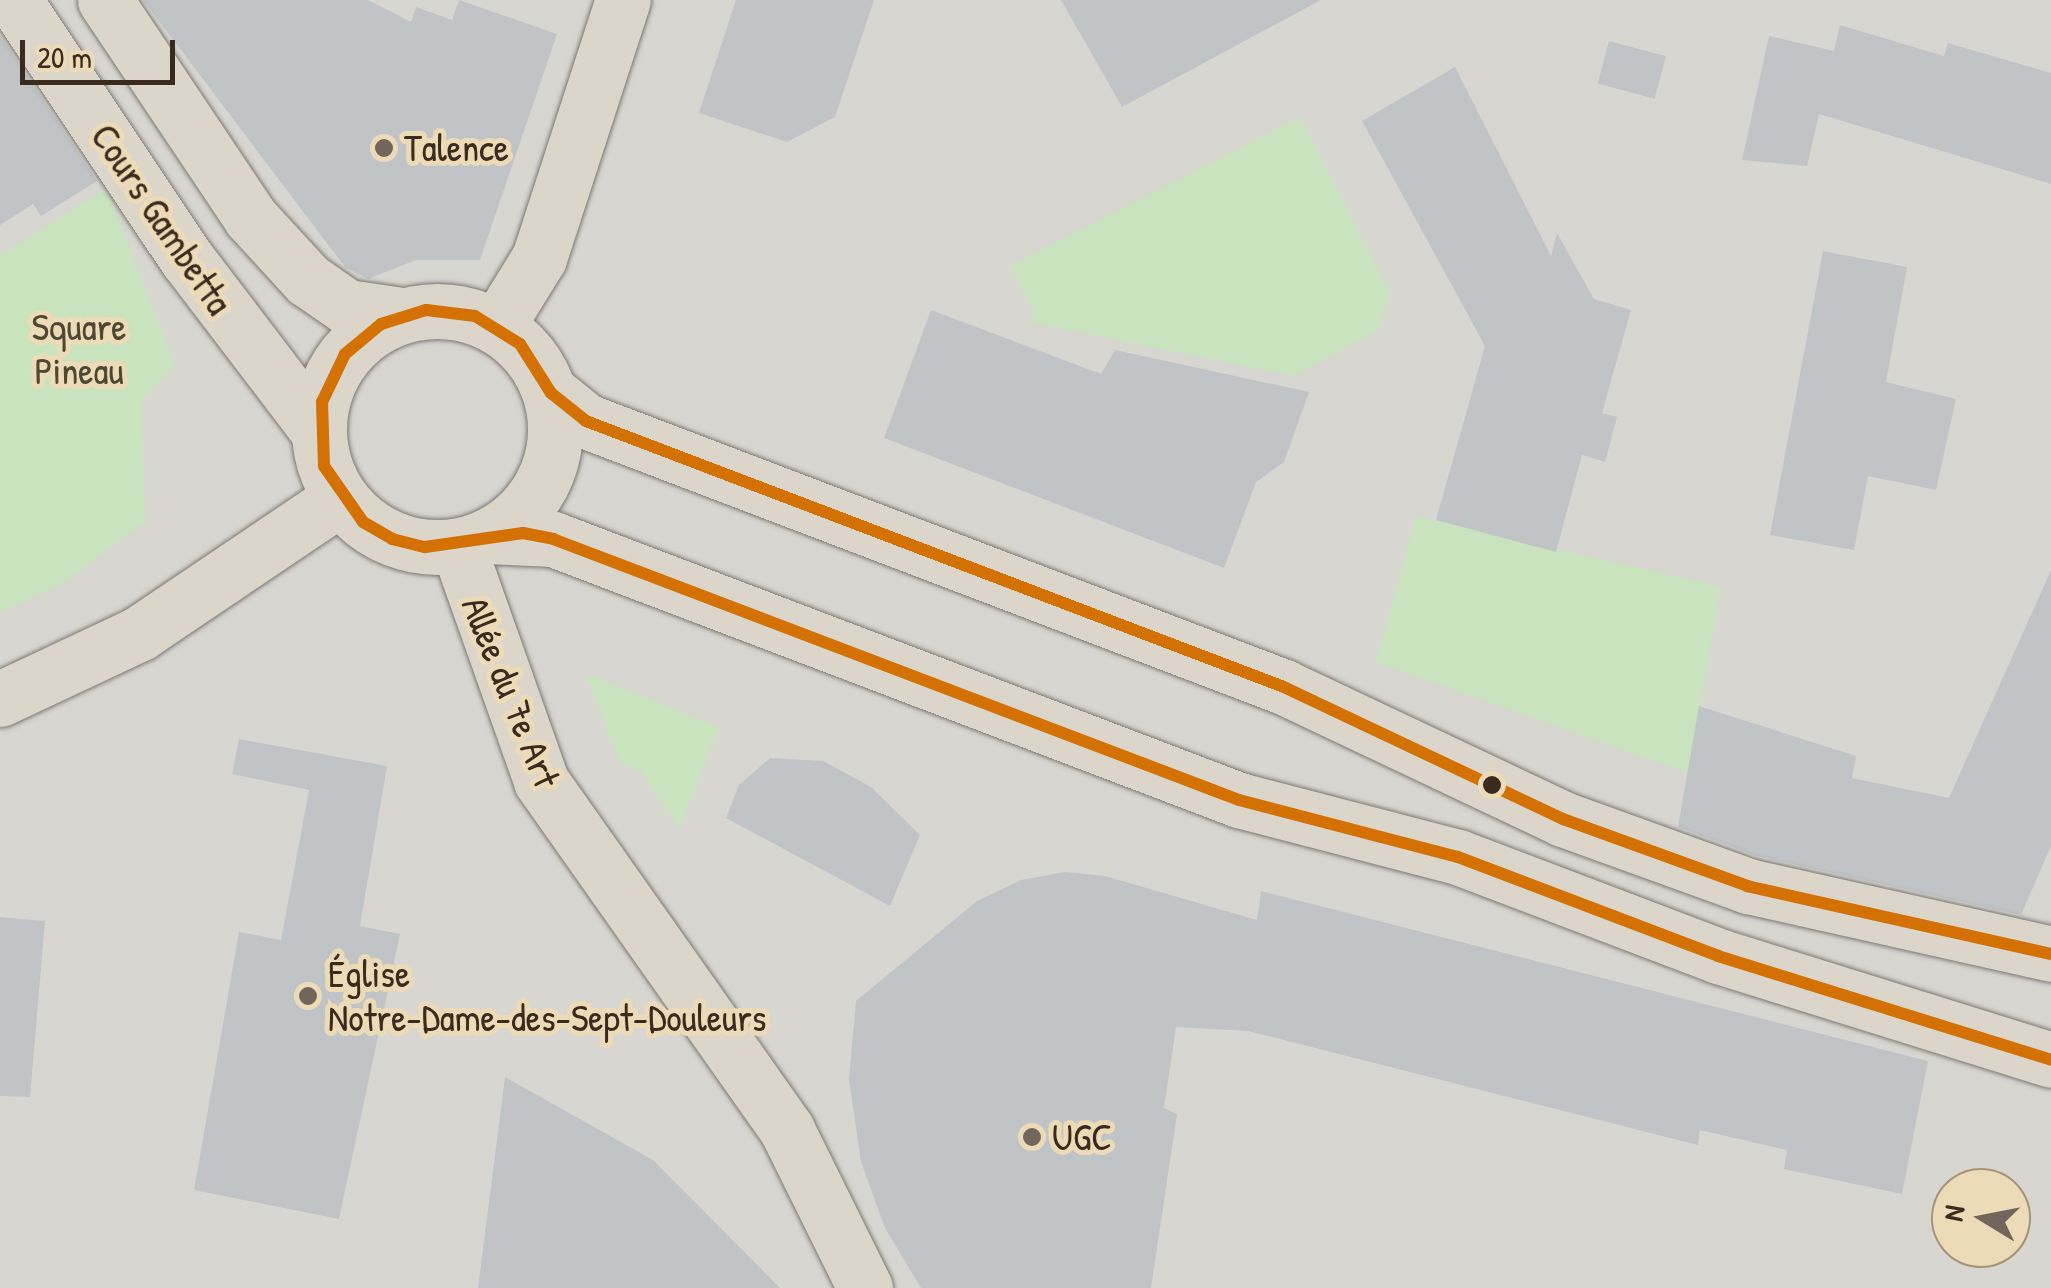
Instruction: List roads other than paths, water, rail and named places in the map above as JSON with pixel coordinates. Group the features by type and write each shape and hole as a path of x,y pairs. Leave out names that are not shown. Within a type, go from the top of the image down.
{"main road":[{"name":"Cours Gambetta","path":"14,0 187,260 318,431"},
{"name":"Cours Gambetta","path":"105,0 250,217 308,280 347,307 401,315"},
{"path":"497,326 539,258 624,0"},
{"path":"473,541 510,523 542,484 556,426 550,393 539,367 497,326 450,311 401,315 345,354 322,402 318,431 340,498 392,539 473,541 554,540 1239,800 1458,857 1718,956 2051,1060"},
{"path":"550,393 586,421 1284,687 1563,820 1748,886 2051,954"},
{"path":"0,700 140,634 340,498"},
{"name":"Allée du 7e Art","path":"473,541 541,781 787,1130 866,1288"}],"place":[{"name":"Talence","path":"384,148"},
{"name":"Église Notre-Dame-des-Sept-Douleurs","path":"308,996"},
{"name":"UGC","path":"1032,1137"}],"park label":[{"name":"Square Pineau","path":"79,349"}]}
